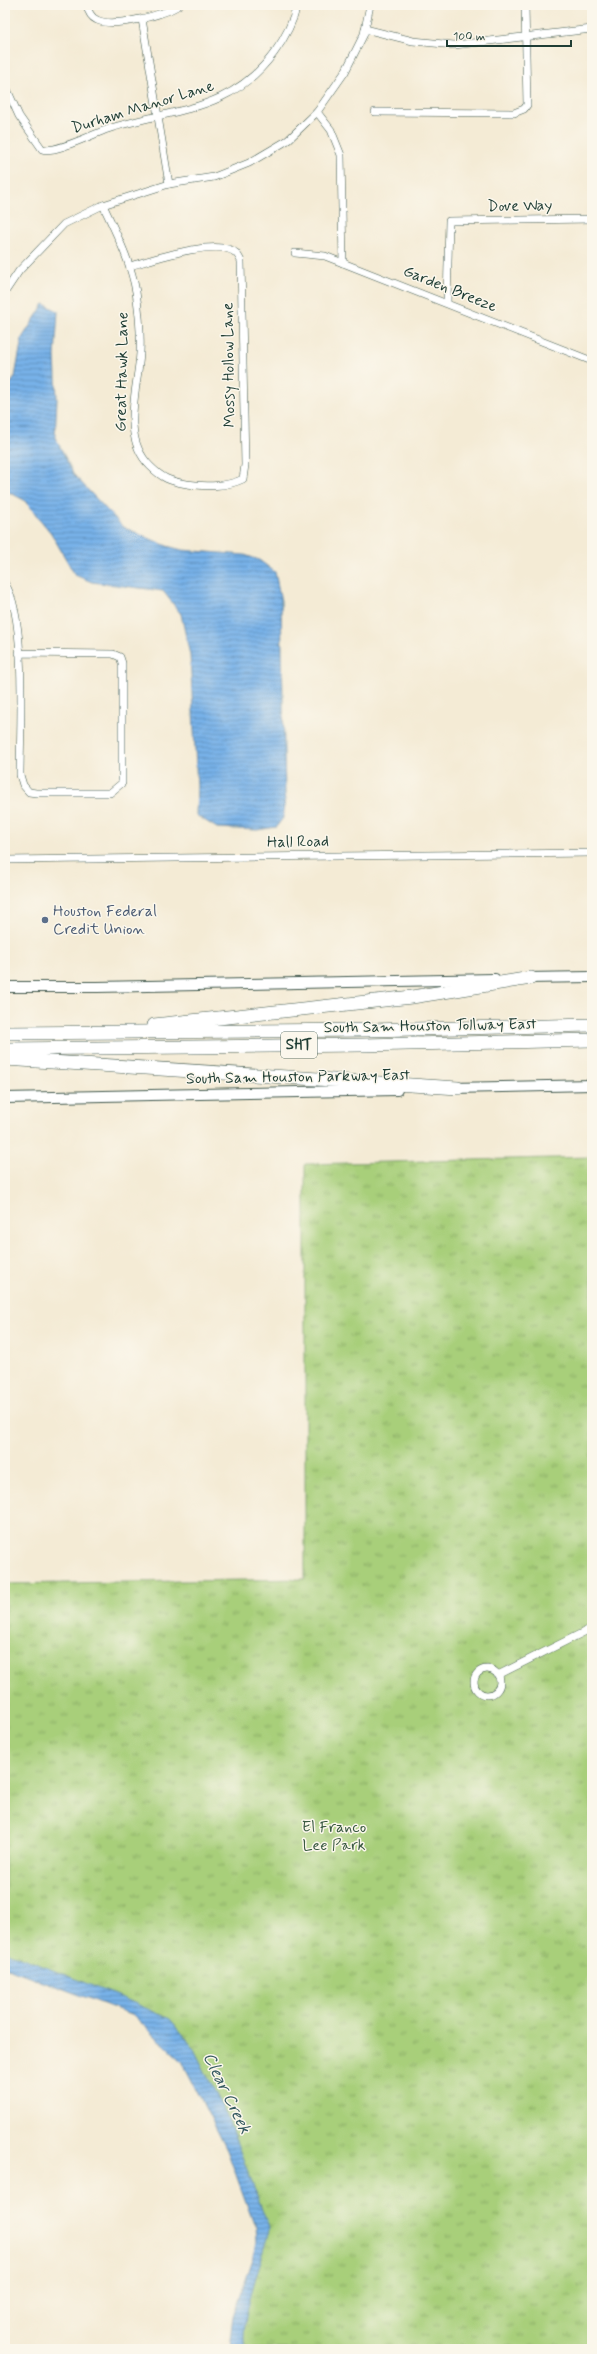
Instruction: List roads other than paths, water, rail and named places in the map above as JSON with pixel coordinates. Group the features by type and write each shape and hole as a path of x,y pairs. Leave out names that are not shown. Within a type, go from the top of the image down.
{"highway":[{"path":"91,1033 229,1015 412,997 531,978"},
{"name":"South Sam Houston Tollway East","path":"5,1033 592,1025"},
{"name":"South Sam Houston Tollway East","path":"5,1049 362,1045 592,1040"},
{"path":"5,1059 458,1088"}],"main road":[{"path":"5,987 97,987 592,977"},
{"name":"South Sam Houston Parkway East","path":"5,1098 592,1085"}],"street":[{"path":"87,5 89,14 97,20 105,22 142,19 167,12 179,5"},
{"name":"Durham Manor Lane","path":"5,85 19,116 42,149 47,151 56,150 84,137 116,126 193,109 215,101 235,91 250,80 284,39 294,19 298,5"},
{"path":"5,292 18,271 64,224 103,205 169,184 214,177 249,163 288,140 317,112 345,72 365,29 370,5"},
{"path":"375,112 514,113 524,109 527,105 525,5"},
{"path":"142,19 169,184"},
{"path":"365,29 413,41 441,44 496,41 525,35 592,29"},
{"path":"317,112 331,130 341,155 343,263"},
{"name":"Great Hawk Lane","path":"103,205 130,266 136,292 140,353 134,408 134,438 144,459 163,478 184,483 211,486 231,484 243,479"},
{"name":"Dove Way","path":"447,303 449,221 592,219"},
{"name":"Mossy Hollow Lane","path":"130,266 170,254 211,248 226,249 236,253 241,261 243,479"},
{"name":"Garden Breeze","path":"295,253 325,256 592,361"},
{"path":"5,584 10,595 17,622 19,653 20,775 23,785 29,792 110,793 122,783 122,662 120,658 112,654 19,653"},
{"name":"Hall Road","path":"5,860 592,853"},
{"path":"498,1675 592,1628"}],"water":[{"path":"44,304 58,311 55,356 57,399 55,437 74,475 123,527 167,546 182,550 245,555 259,560 275,572 281,601 285,797 283,818 276,827 257,830 217,828 196,815 197,786 190,655 181,614 163,591 92,582 75,575 51,533 24,500 5,490 5,392 15,377 22,338"},
{"path":"5,1951 123,1998 170,2019 192,2045 225,2112 269,2227 268,2238 251,2294 245,2324 245,2349 233,2349 230,2339 233,2317 253,2259 256,2242 255,2227 227,2150 182,2061 133,2015 5,1967"}],"place":[{"name":"Houston Federal Credit Union","path":"45,920"}],"park label":[{"name":"El Franco Lee Park","path":"334,1836"}],"water label":[{"name":"Clear Creek","path":"227,2093"}]}
